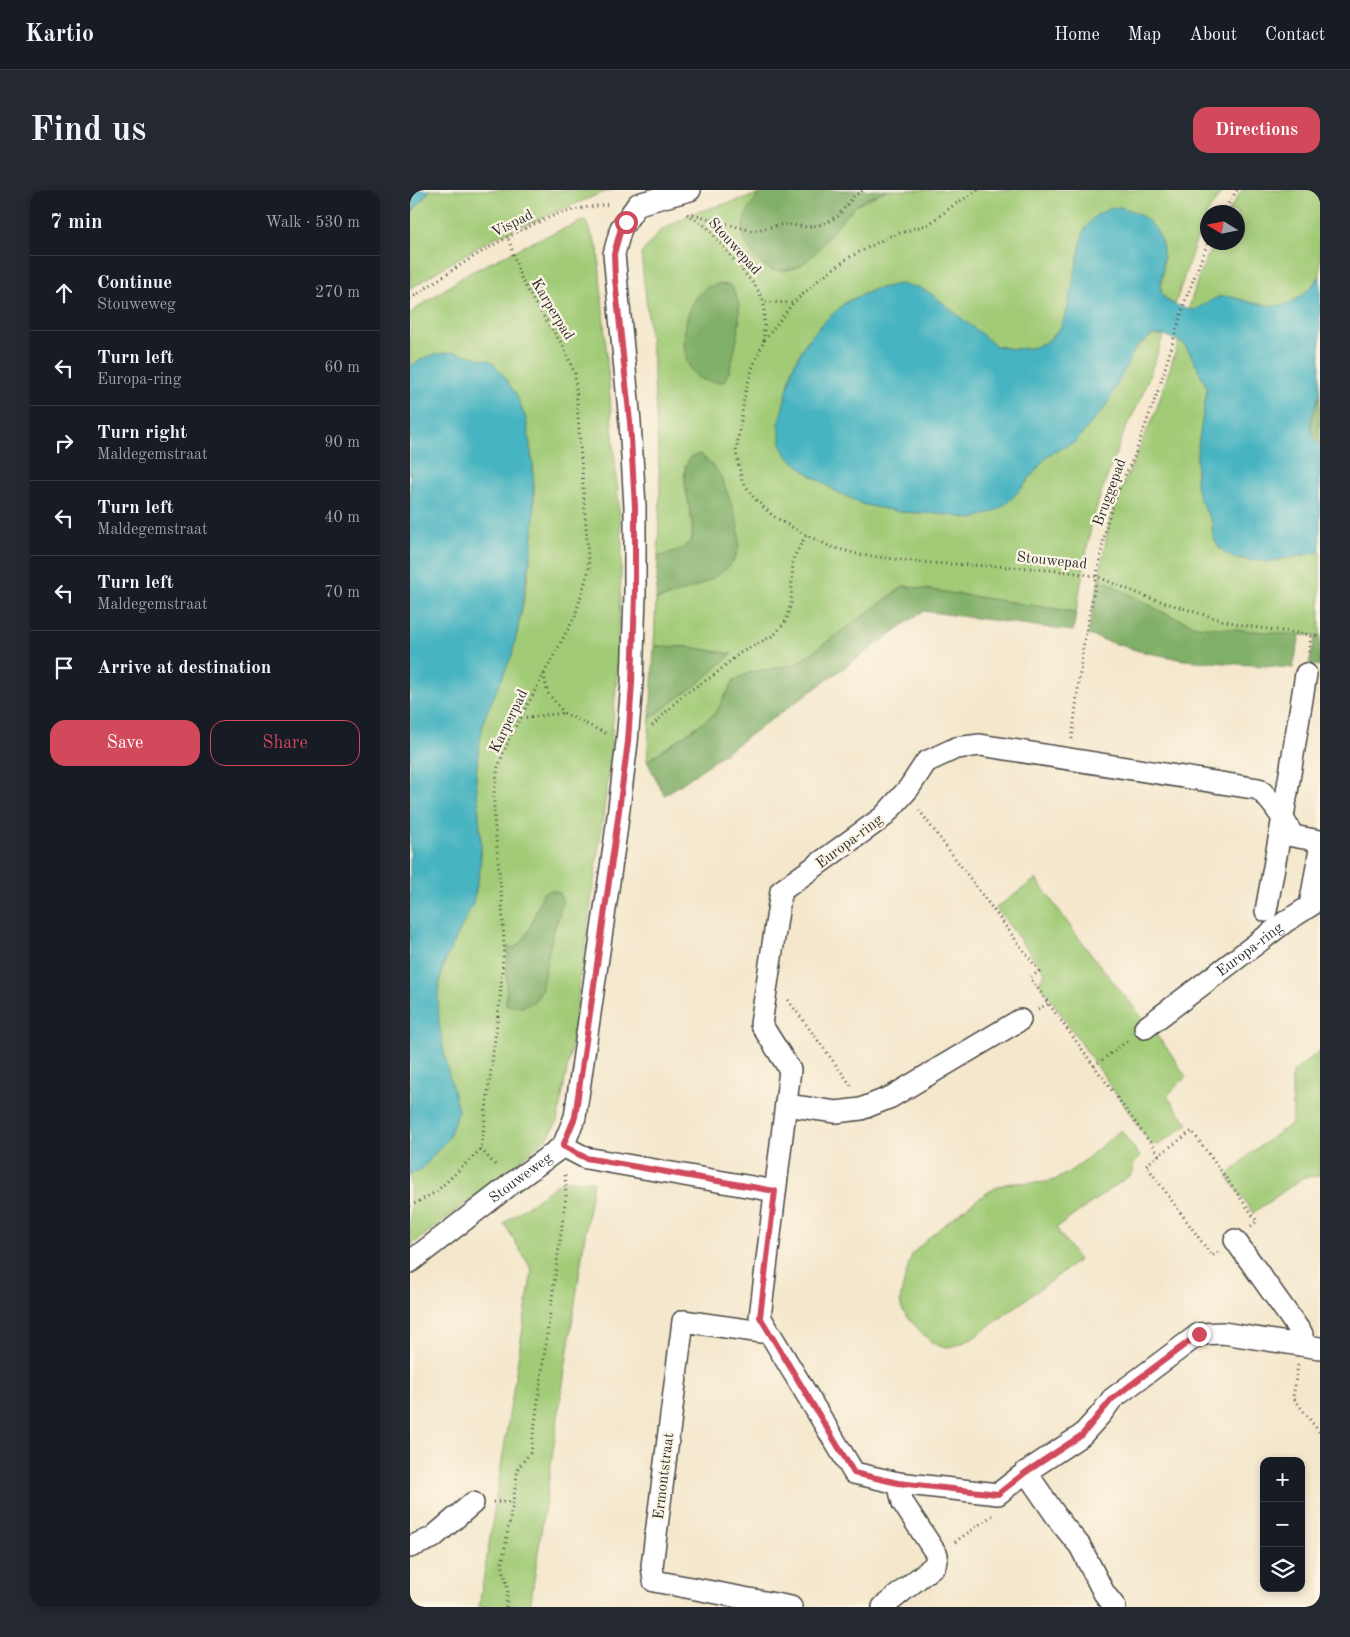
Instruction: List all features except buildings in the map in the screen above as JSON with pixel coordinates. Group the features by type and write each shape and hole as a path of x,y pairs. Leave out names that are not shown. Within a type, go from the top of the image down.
{"street":[{"path":"638,204 690,190"},
{"name":"Stouweweg","path":"410,1262 563,1146 575,1117 628,742 635,595 635,507 630,422 614,254 621,228 638,204"},
{"name":"Europa-ring","path":"1266,911 1306,674"},
{"name":"Europa-ring","path":"998,1494 898,1483 854,1473 760,1317 790,1070 761,1024 781,891 883,817 909,788 926,762 956,748 980,745 1259,789 1269,798 1283,817 1293,836 1320,841"},
{"name":"Europa-ring","path":"1145,1028 1284,922 1310,906 1320,849"},
{"path":"786,1105 836,1112 866,1106 891,1097 1020,1020"},
{"path":"563,1146 586,1158 775,1191"},
{"path":"1235,1240 1310,1346"},
{"name":"Ermontstraat","path":"769,1333 683,1320 652,1566 654,1581 791,1607"},
{"path":"998,1494 1026,1472 1082,1435 1112,1399 1199,1334 1223,1333 1310,1346"},
{"path":"1026,1472 1061,1523 1080,1546 1104,1592 1115,1607"},
{"path":"882,1607 935,1565 937,1555 902,1503 898,1483"},
{"path":"410,1548 432,1538 473,1503"}],"path":[{"name":"Stouwepad","path":"764,342 764,302 756,287 707,227 683,211 752,231 784,224 808,227 823,224 838,216 854,196 863,190"},
{"name":"Stouwepad","path":"978,190 929,224 890,236 850,257 823,276 793,303 764,342 751,375 740,422 736,452 742,480 754,498 773,516 806,535 831,547 860,555 930,563 1030,568 1098,577 1147,598 1220,620 1252,627 1320,636"},
{"path":"1227,205 1237,190"},
{"name":"Vispad","path":"410,299 446,274 508,237 548,218 585,207 624,202 638,204"},
{"name":"Karperpad","path":"410,1206 436,1192 481,1149 491,1058 500,999 504,946 494,817 494,793 498,767 508,741 575,616 589,569 575,374 563,346 532,300 520,276 508,237"},
{"name":"Bruggepad","path":"1069,759 1083,648 1107,522 1147,422 1185,301 1205,250"},
{"path":"764,302 793,303"},
{"path":"544,673 547,692 564,713 628,742 644,734 684,694 713,676 740,653 774,635 786,621 791,603 792,560 806,535"},
{"path":"520,719 564,713"},
{"path":"906,791 1039,970 1030,978 1159,1155"},
{"path":"768,978 782,992 866,1106"},
{"path":"1094,1066 1145,1028"},
{"path":"1192,1131 1257,1222 1212,1256 1146,1165 1159,1155 1192,1131"},
{"path":"506,1607 508,1590 502,1564 518,1468 531,1452 566,1196 563,1146"},
{"path":"1310,1346 1293,1397 1320,1433"},
{"path":"937,1555 995,1514 998,1494"}],"green space":[{"path":"430,190 613,190 599,194 494,238 410,289 410,214"},
{"path":"773,190 886,190 863,201 848,213 807,261 797,267 780,271 769,269 758,261 749,249 743,228 746,214 759,194"},
{"path":"886,190 1223,190 1213,205 1200,205 1200,231 1175,305 1166,299 1161,292 1164,256 1084,230 1067,310 1061,327 1047,342 1031,349 1012,349 996,346 978,332 875,289 846,302 824,322 805,344 793,367 779,423 805,471 837,492 865,505 901,512 942,514 973,519 1020,490 1048,455 1075,442 1136,347 1153,335 1164,335 1140,401 1124,432 1101,493 1091,526 1076,612 904,586 795,665 751,672 734,680 715,714 647,761 650,718 696,685 731,654 689,647 654,646 656,600 692,587 726,569 685,465 685,484 692,521 692,540 681,549 658,557 660,486 653,363 641,254 660,231 690,214 759,194 744,220 770,270 788,270 800,266 812,256 837,225 856,206","holes":["693,303 739,306 739,324 729,373 685,342 687,318"]},
{"path":"1242,190 1320,190 1320,276 1302,297 1284,305 1268,307 1232,297 1219,297 1194,310 1188,310 1200,273 1211,250 1245,250 1245,205 1232,205"},
{"path":"585,220 598,249 622,547 617,673 608,779 571,1049 557,1122 549,1136 508,1171 410,1246 410,1175 422,1169 458,1110 438,1017 440,980 444,964 471,905 478,881 481,844 476,788 478,748 487,711 512,653 524,602 532,549 534,496 533,470 527,425 519,401 503,375 417,362 410,367 410,313 467,274 537,240","holes":["560,913 552,937 506,1005 508,947 514,948 522,942 534,920"]},
{"path":"719,284 731,285 739,308 739,325 736,346 724,382 712,382 695,375 689,366 684,343 687,318 691,306 704,289"},
{"path":"1179,341 1184,344 1190,353 1207,387 1199,498 1212,522 1213,536 1219,548 1233,558 1266,562 1320,552 1320,636 1276,634 1196,626 1162,612 1099,578 1109,524 1119,495 1155,413"},
{"path":"1320,392 1320,444 1312,433 1311,426"},
{"path":"700,454 717,470 723,481 735,514 739,533 737,553 726,569 710,580 656,600 658,557 681,549 692,540 685,477 690,457"},
{"path":"1099,578 1162,612 1196,626 1300,635 1293,668 1184,660 1139,651 1088,635"},
{"path":"904,586 1076,612 1073,631 923,611 664,795 647,761 715,714 734,680 751,672 795,665"},
{"path":"1316,635 1320,636 1320,666 1309,664"},
{"path":"654,646 689,647 732,654 696,685 650,718"},
{"path":"1036,879 1086,948 1169,1051 1186,1077 1167,1096 1188,1124 1158,1145 1151,1144 1039,982 1045,973 996,908"},
{"path":"552,890 559,893 563,901 552,937 541,990 535,1001 521,1007 506,1005 508,946 514,948 522,942 528,933 543,893"},
{"path":"1320,1051 1320,1176 1304,1177 1253,1213 1227,1176 1252,1152 1292,1123 1292,1073"},
{"path":"1121,1130 1140,1157 1134,1163 1133,1173 1056,1228 1079,1260 972,1339 953,1346 941,1347 936,1345 906,1316 900,1302 905,1278 912,1255 927,1239 994,1188 1015,1183 1041,1183 1054,1180 1079,1165"},
{"path":"562,1181 593,1181 530,1607 479,1607 532,1270 504,1223"}],"water":[{"path":"410,190 430,190 410,214"},
{"path":"1121,207 1140,215 1154,227 1159,235 1163,253 1161,292 1166,300 1180,307 1194,310 1216,298 1225,296 1277,306 1294,301 1311,287 1320,276 1320,392 1311,418 1311,431 1316,441 1320,444 1320,552 1266,562 1233,558 1219,548 1213,536 1212,522 1199,498 1196,484 1197,453 1207,387 1184,344 1164,335 1153,335 1136,347 1106,406 1075,442 1048,455 1020,490 1006,504 995,511 973,519 942,514 901,512 865,505 837,492 805,471 787,456 781,444 779,423 793,367 805,344 824,322 846,302 875,289 899,284 918,287 932,294 996,346 1012,349 1031,348 1047,342 1061,327 1067,310 1084,230 1095,216 1110,208"},
{"path":"455,352 491,361 516,394 526,419 533,466 534,518 532,548 512,655 484,719 479,747 476,777 481,842 480,869 473,903 443,965 438,991 439,1024 458,1110 449,1137 422,1169 410,1175 410,367 420,360 431,356"}],"route":[{"path":"626,222 621,228 614,254 630,422 635,507 635,595 628,742 575,1117 563,1146 586,1158 775,1191 760,1317 854,1473 898,1483 998,1494 1026,1472 1082,1435 1112,1399 1199,1334"}]}
